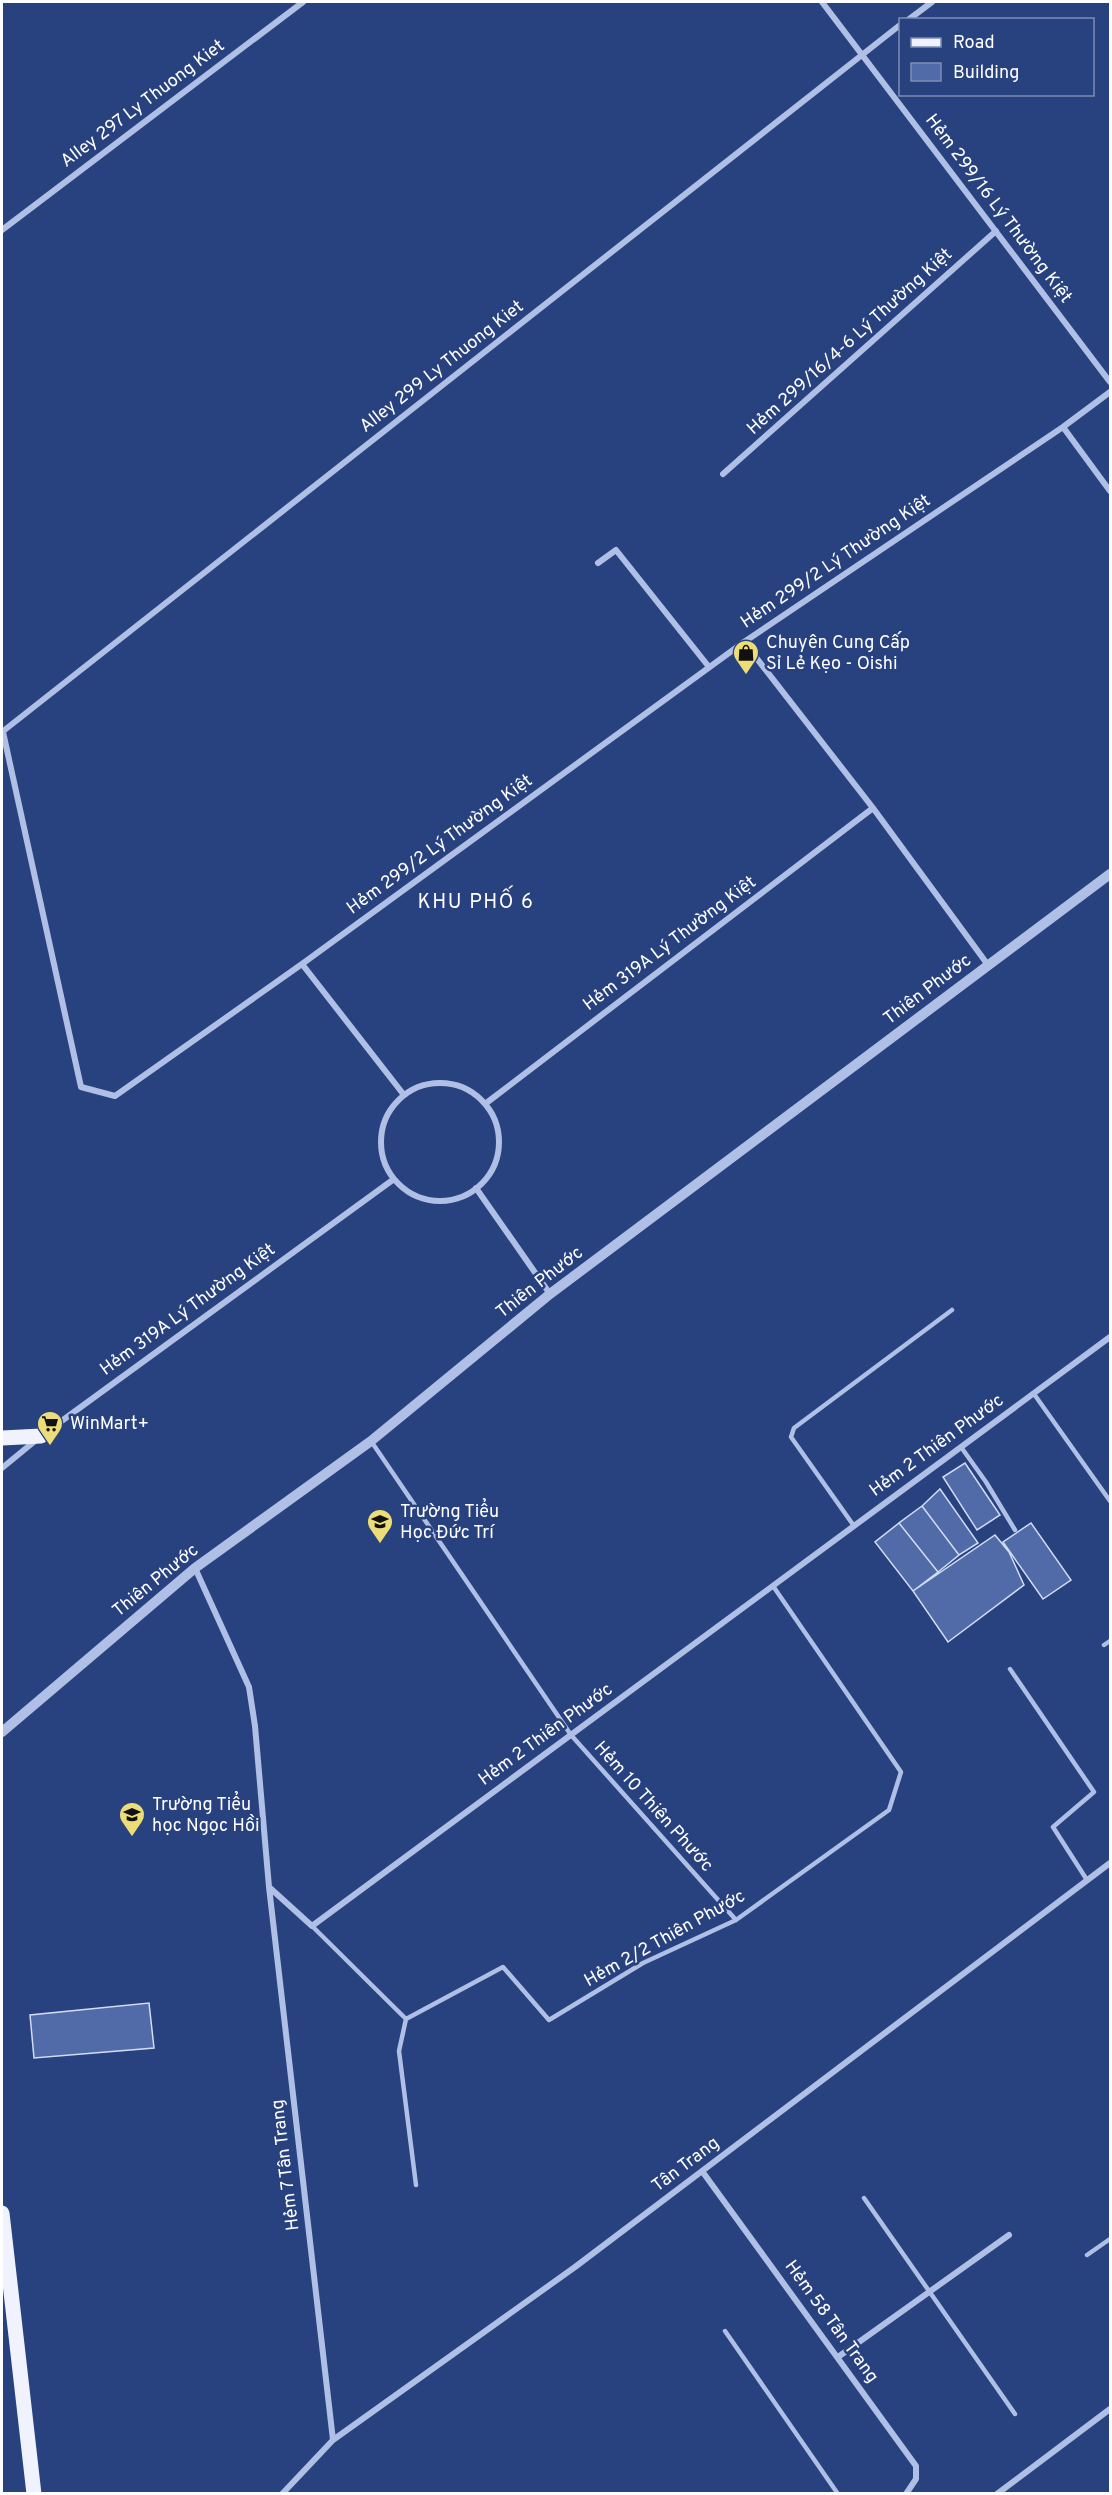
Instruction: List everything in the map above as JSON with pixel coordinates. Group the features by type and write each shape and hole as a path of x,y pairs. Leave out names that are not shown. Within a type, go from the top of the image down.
{"main road":[{"path":"2,1438 41,1436"},
{"path":"2,2213 34,2493"}],"street":[{"name":"Alley 297 Ly Thuong Kiet","path":"2,230 303,2"},
{"name":"Hẻm 299/16 Lý Thường Kiệt","path":"822,2 1110,382"},
{"path":"911,18 932,2"},
{"name":"Alley 299 Ly Thuong Kiet","path":"2,732 899,26"},
{"name":"Hẻm 299/16/4-6 Lý Thường Kiệt","path":"723,474 996,231"},
{"name":"Hẻm 299/2 Lý Thường Kiệt","path":"2,732 81,1087 115,1096 302,964 744,642 1063,427 1110,392"},
{"path":"1063,427 1110,491"},
{"path":"598,563 616,550 709,667"},
{"path":"744,642 873,808 988,965"},
{"name":"Hẻm 319A Lý Thường Kiệt","path":"485,1104 873,808"},
{"name":"Thiên Phước","path":"2,1732 195,1568 370,1442 550,1294 1110,874"},
{"path":"302,964 404,1095"},
{"path":"438,1083 456,1085 472,1093 485,1104 495,1120 499,1139 497,1158 489,1175 476,1188 452,1199 424,1199 408,1192 394,1179 382,1154 383,1125 391,1108 404,1095 420,1086 438,1083"},
{"name":"Hẻm 319A Lý Thường Kiệt","path":"2,1468 41,1436 394,1179"},
{"path":"476,1188 550,1294"},
{"name":"Hẻm 2 Thiên Phước","path":"312,1926 1110,1337"},
{"path":"195,1568 249,1687 255,1726 269,1887 312,1926"},
{"name":"Tân Trang","path":"283,2493 333,2440 575,2267 1110,1863"},
{"name":"Hẻm 7 Tân Trang","path":"269,1887 333,2440"},
{"name":"Hẻm 58 Tân Trang","path":"702,2171 916,2466 916,2479 906,2493"},
{"path":"838,2357 1009,2235"},
{"path":"1001,2492 1110,2409"}],"lane":[{"path":"854,1526 791,1437 794,1428 952,1310"},
{"path":"1034,1394 1110,1501"},
{"name":"Hẻm 10 Thiên Phước","path":"370,1442 571,1735 736,1920"},
{"path":"961,1447 986,1482 1015,1530"},
{"name":"Hẻm 2/2 Thiên Phước","path":"406,2019 503,1966 549,2020 643,1963 736,1920 890,1810 901,1772 773,1586"},
{"path":"1104,1645 1110,1641"},
{"path":"1010,1669 1094,1792 1053,1827 1087,1880"},
{"path":"312,1926 406,2019 399,2051 416,2184"},
{"path":"864,2198 1015,2414"},
{"path":"1087,2255 1110,2239"},
{"path":"725,2331 838,2493"}],"building":[{"path":"965,1463 1000,1515 977,1530 943,1477"},
{"path":"940,1489 978,1543 959,1555 922,1506"},
{"path":"922,1506 959,1555 938,1572 899,1523"},
{"path":"899,1523 938,1572 913,1591 875,1542"},
{"path":"1031,1523 1071,1580 1043,1599 1003,1542"},
{"path":"995,1535 1009,1552 1024,1585 948,1642 913,1591"},
{"path":"149,2003 154,2048 34,2058 30,2015"}],"place":[{"name":"Chuyên Cung Cấp Sỉ Lẻ Kẹo - Oishi","path":"746,676"},
{"name":"WinMart+","path":"50,1447"},
{"name":"Trường Tiểu Học Đức Trí","path":"380,1545"},
{"name":"Trường Tiểu học Ngọc Hồi","path":"132,1838"}],"district":[{"name":"KHU PHỐ 6","path":"476,903"}]}
